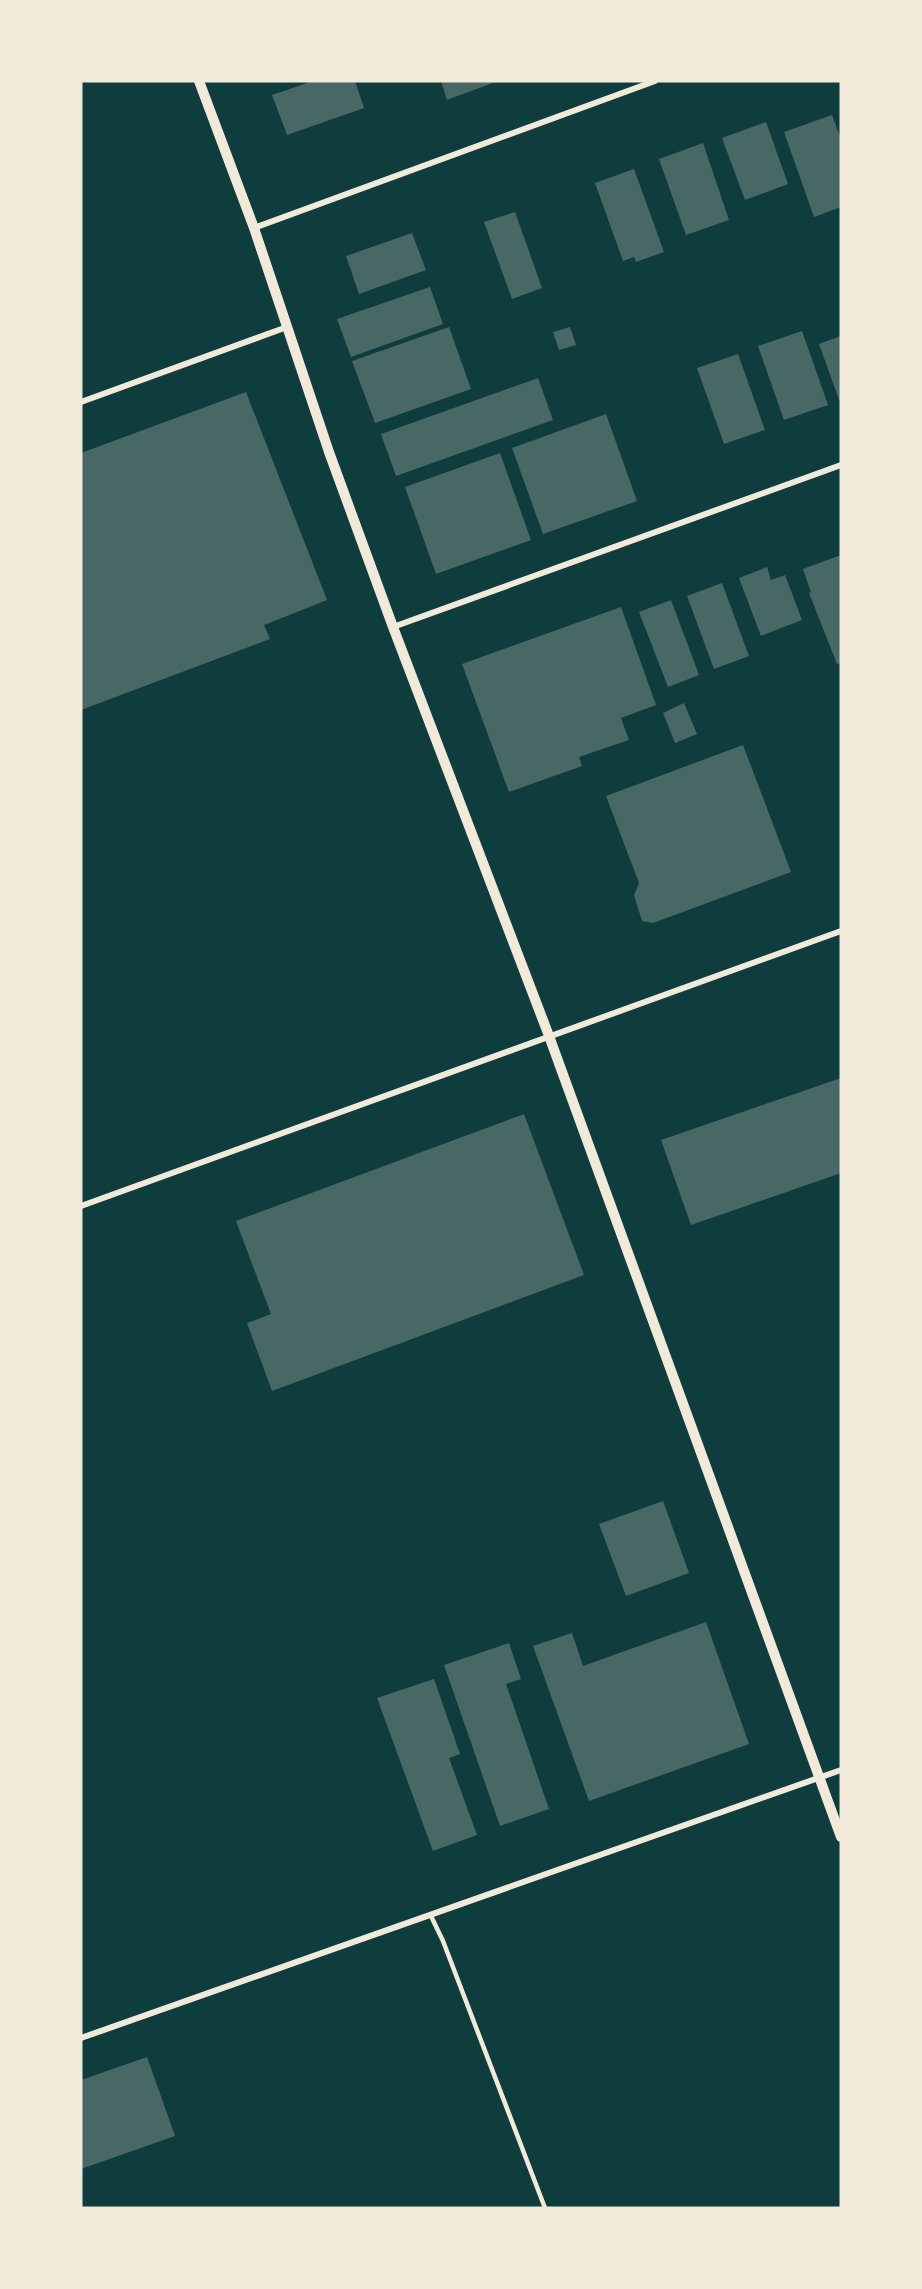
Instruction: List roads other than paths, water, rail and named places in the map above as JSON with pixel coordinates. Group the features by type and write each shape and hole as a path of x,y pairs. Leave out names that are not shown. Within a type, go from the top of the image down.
{"street":[{"path":"199,81 254,228 393,627 549,1036 841,1838"},
{"path":"254,228 655,81"},
{"path":"81,402 287,327"},
{"path":"393,627 841,465"},
{"path":"81,1206 841,931"},
{"path":"81,2038 841,1770"}],"lane":[{"path":"431,1916 443,1941 545,2208"}]}
